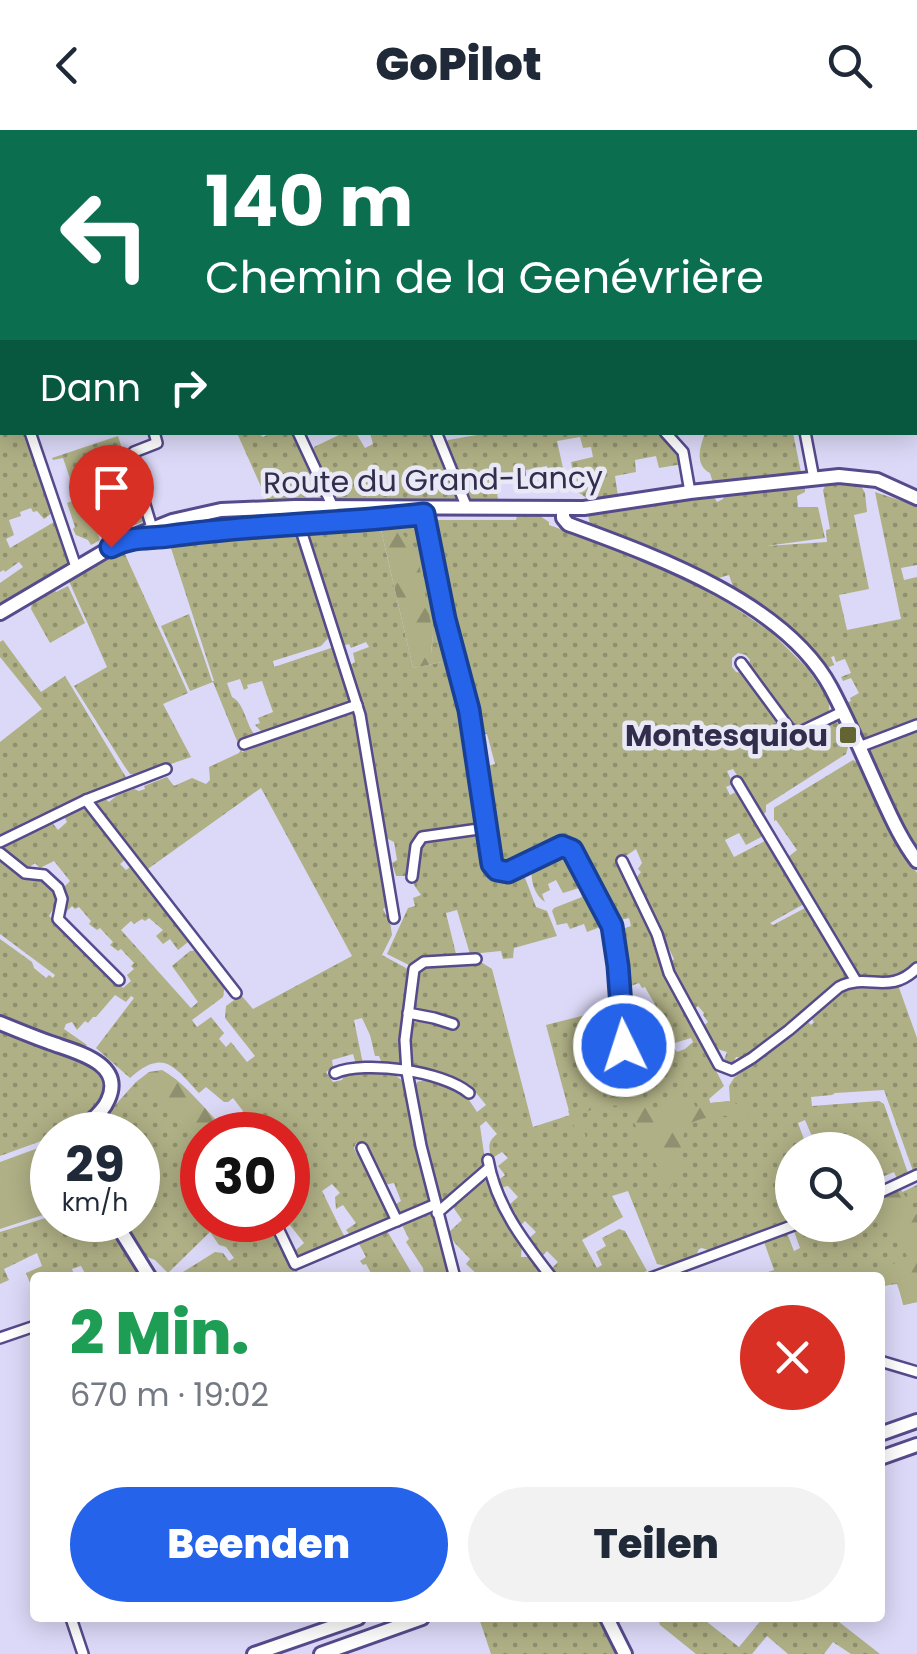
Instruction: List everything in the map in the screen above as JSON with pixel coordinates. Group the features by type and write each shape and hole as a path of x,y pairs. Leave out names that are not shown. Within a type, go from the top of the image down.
{"street":[{"path":"31,435 76,567"},
{"path":"152,528 131,458 134,452 157,443 155,435"},
{"path":"299,435 333,507"},
{"path":"437,435 467,508"},
{"path":"668,435 683,452 690,492"},
{"path":"807,435 814,478"},
{"name":"Route du Grand-Lancy","path":"128,538 467,508 562,509 608,505 840,476 883,482 917,498"},
{"name":"Route du Grand-Lancy","path":"0,613 128,538 198,514 236,508 424,511"},
{"path":"562,509 568,524 684,570 725,592 798,644 831,688 902,839 917,860"},
{"path":"424,511 445,619 469,710 492,864 508,872 562,846 572,850 612,926 624,1046"},
{"path":"299,524 357,704 394,918"},
{"path":"740,664 794,734 842,712"},
{"path":"244,744 357,704"},
{"path":"859,747 917,725"},
{"path":"0,842 86,800 166,769"},
{"path":"737,782 856,981"},
{"path":"86,800 236,993"},
{"path":"412,878 416,846 422,838 486,828"},
{"path":"0,852 26,873 44,874 58,888 62,899 58,919 119,980"},
{"path":"622,861 657,934 669,973 723,1068 738,1068 838,987 856,981 895,982 917,968"},
{"path":"453,1272 407,1072 405,1040 414,969 418,964 476,959"},
{"path":"408,1013 453,1024"},
{"path":"0,1023 86,1056 104,1068 111,1084 108,1100 97,1112"},
{"path":"335,1074 366,1066 444,1080 468,1093"},
{"path":"362,1148 397,1220"},
{"path":"285,1242 296,1264 397,1220 436,1209 489,1164 510,1220 548,1272"},
{"path":"885,1190 917,1175"},
{"path":"669,1272 775,1232"},
{"path":"128,1242 146,1272"},
{"path":"0,1338 30,1328"},
{"path":"885,1362 917,1372"},
{"path":"885,1432 917,1421"},
{"path":"885,1456 917,1445"},
{"path":"72,1622 83,1654"},
{"path":"254,1654 346,1622"},
{"path":"321,1654 406,1622"},
{"path":"609,1622 625,1654"}],"green space":[{"path":"0,435 27,435 53,512 44,519 31,508 20,512 21,516 9,520 14,535 6,539 10,548 54,522 70,562 0,604 0,583 23,567 19,562 0,572"},
{"path":"238,435 294,435 325,500 267,500"},
{"path":"339,435 357,435 365,448 373,444 371,435 433,435 456,500 334,500 312,455 314,447"},
{"path":"477,435 661,435 677,448 683,464 659,468 656,456 635,460 636,472 615,476 618,496 590,500 576,491 571,462 593,457 591,447 583,448 580,437 557,441 565,477 550,479 547,466 526,470 526,476 496,481 498,500 469,501 448,440"},
{"path":"704,435 793,435 801,472 713,483 700,460"},
{"path":"118,436 145,521 126,528 121,513 111,516 102,489 108,486 97,455 84,459 77,471 100,540 91,545 73,529 67,503 77,499 63,458 52,458"},
{"path":"826,484 861,486 865,493 867,512 854,515 869,589 839,595 847,630 901,619 875,492 917,506 917,565 901,568 904,580 917,577 917,721 866,740 845,703 859,693 851,678 843,681 841,677 851,673 845,659 836,662 831,657 834,665 827,668 797,634 735,592 729,575 715,579 639,541 590,524 588,515 713,495 717,502 725,495 805,485 805,492 797,496 798,507 818,507 825,538 766,546 827,542 826,530 830,529 823,490"},
{"path":"246,513 404,513 153,533 187,522"},
{"path":"517,516 540,516 549,525 631,554 725,601 772,633 807,668 829,700 829,713 800,728 786,717 770,690 748,668 750,660 746,655 738,653 732,658 732,667 743,673 767,702 789,733 790,741 832,721 840,723 849,744 846,754 766,805 762,815 733,769 727,771 733,784 726,787 730,795 738,791 763,836 746,845 739,833 725,840 734,857 767,840 804,904 770,923 773,925 807,907 848,973 846,979 829,987 785,1029 745,1058 736,1057 733,1063 724,1060 727,1052 714,1048 703,1026 708,1022 704,1013 698,1006 694,1009 670,963 674,959 635,879 642,863 636,849 617,862 654,936 665,973 724,1086 709,1099 710,1103 730,1101 729,1086 734,1078 807,1021 811,1025 811,1018 842,992 868,985 898,985 917,1038 917,1172 913,1171 884,1090 811,1097 812,1106 879,1101 884,1104 909,1176 898,1181 894,1172 885,1176 885,1132 810,1132 805,1120 798,1123 801,1132 775,1132 775,1229 714,1252 699,1249 695,1258 667,1266 657,1264 628,1191 612,1196 623,1217 582,1240 597,1268 602,1265 596,1252 606,1246 602,1238 619,1229 625,1231 644,1272 552,1272 558,1262 547,1251 541,1257 527,1240 536,1232 525,1221 518,1228 512,1218 516,1214 509,1205 518,1197 508,1186 500,1188 497,1181 505,1175 498,1166 508,1158 502,1152 491,1159 489,1145 497,1134 486,1121 480,1126 483,1169 443,1202 438,1199 419,1122 417,1082 429,1079 463,1091 477,1112 486,1105 469,1084 412,1065 411,1029 413,1023 425,1019 413,1003 415,987 426,966 481,962 492,969 533,1127 570,1115 546,1025 617,1007 626,1085 630,1073 627,1051 644,1060 675,1049 677,1052 693,1042 691,1038 655,1049 652,1045 648,1047 645,1040 666,1028 645,987 624,982 618,934 631,926 629,918 616,921 575,843 568,839 525,863 498,866 483,767 495,764 487,734 478,735 458,625 449,612 433,520 516,520"},
{"path":"379,521 417,521 400,531 416,549 433,634 431,653 452,660 413,668"},
{"path":"417,521 451,657 431,654 433,634 399,531"},
{"path":"347,526 349,531 381,530 413,668 452,660 462,696 482,821 479,825 424,833 410,873 405,876 396,876 392,863 397,860 394,842 386,838 364,712 348,666 355,662 353,653 369,647 366,642 351,648 349,644 342,646 307,537 308,528"},
{"path":"289,530 297,537 331,635 321,646 273,661 274,667 334,647 351,697 347,704 262,732 255,725 260,723 258,718 273,712 262,681 247,685 244,690 240,679 227,683 255,735 237,741 213,682 190,691 161,626 189,614 214,681 169,542 251,534 255,539 264,532"},
{"path":"122,551 188,693 163,704 191,757 139,775 130,774 74,686 107,667 68,579"},
{"path":"68,586 85,623 50,643 31,609 32,602 53,588 56,592"},
{"path":"3,640 41,692 65,676 127,779 29,820 0,838 0,742 42,709 0,657"},
{"path":"350,712 356,716 388,906 383,909 389,914 392,935 382,955 409,972 401,1063 382,1064 379,1056 375,1056 362,1018 354,1020 363,1064 356,1064 353,1054 332,1060 333,1067 326,1072 333,1082 342,1080 346,1071 391,1072 404,1082 429,1201 416,1210 399,1214 393,1206 401,1201 394,1183 384,1185 366,1143 356,1143 356,1153 364,1156 390,1219 351,1236 346,1230 356,1223 343,1205 336,1209 335,1197 340,1193 332,1184 322,1191 346,1240 300,1258 290,1247 296,1250 303,1242 310,1242 310,1112 242,1112 233,1098 224,1102 206,1087 199,1093 175,1068 160,1062 130,1078 96,1048 134,998 131,996 126,1002 115,995 96,1017 77,1030 72,1022 66,1024 64,1029 87,1045 84,1047 0,1016 0,939 32,962 46,978 55,975 0,934 0,855 28,880 42,878 56,895 49,916 123,988 131,981 127,975 134,969 134,963 121,949 110,945 113,942 100,928 89,924 91,921 79,907 72,906 64,914 67,904 63,888 70,881 54,861 40,868 35,863 26,870 0,851 0,846 50,820 58,830 67,822 63,814 78,808 91,810 127,858 120,864 126,870 133,865 188,942 178,950 170,939 163,944 156,936 163,930 149,918 134,924 131,921 121,930 191,1008 198,1002 172,966 190,951 198,950 225,984 223,997 192,1020 197,1027 211,1017 224,1033 219,1039 226,1047 231,1042 247,1062 255,1056 225,1018 226,1006 241,995 253,1009 352,956 261,788 145,871 92,802 104,798 109,802 167,777 174,786 192,778 206,784 210,780 209,767 241,749 242,752 277,740 276,737"},
{"path":"917,728 917,848 915,848 868,750"},
{"path":"853,760 860,764 893,839 917,873 917,962 891,978 860,979 788,857 797,850 774,821 774,808"},
{"path":"481,833 489,876 494,881 519,872 524,875 536,907 547,911 557,936 514,948 513,958 503,959 501,951 470,954 457,910 446,913 456,954 453,957 424,957 409,965 387,954 408,908 415,906 413,898 421,895 414,885 423,841"},
{"path":"561,851 571,854 608,924 587,932 584,924 570,929 567,923 557,925 552,911 582,897 579,888 563,893 556,880 542,894 545,902 532,882 532,867"},
{"path":"0,1032 86,1062 96,1070 104,1084 103,1091 87,1112 30,1112 30,1145 0,1156"},
{"path":"162,1070 171,1076 209,1112 180,1112 180,1120 155,1093 136,1082 149,1072"},
{"path":"136,1082 155,1092 180,1120 180,1242 200,1242 169,1272 147,1257 137,1242 160,1242 160,1112 109,1112"},
{"path":"616,1095 639,1098 654,1109 691,1097 696,1108 709,1099 710,1103 730,1101 748,1109 747,1119 715,1116 685,1126 679,1173 669,1189 622,1106 603,1105 579,1115 587,1141 581,1144 568,1111"},
{"path":"30,1151 30,1219 0,1229 0,1162"},
{"path":"481,1179 490,1182 522,1244 521,1257 532,1257 544,1272 475,1272 466,1264 470,1259 449,1232 462,1220 453,1207 444,1215"},
{"path":"917,1185 917,1302 904,1305 897,1284 885,1285 885,1272 768,1272 774,1270 763,1239 775,1236 775,1242 790,1242 794,1251 800,1248 798,1242 885,1242 885,1197"},
{"path":"900,1188 917,1215 917,1302 903,1305 898,1283 885,1286 885,1272 880,1272 907,1256 885,1219 885,1196"},
{"path":"423,1214 435,1220 449,1272 424,1272 406,1242 409,1239 401,1223"},
{"path":"30,1223 30,1242 120,1242 137,1269 84,1272 81,1266 72,1269 73,1272 30,1272 30,1283 26,1273 42,1266 37,1253 4,1269 9,1280 0,1284 0,1232"},
{"path":"386,1229 411,1272 370,1272 360,1261 366,1257 358,1242"},
{"path":"217,1242 283,1242 298,1272 183,1272 215,1252 223,1253 229,1261 234,1258 226,1247"},
{"path":"480,1622 601,1622 617,1654 491,1654"},
{"path":"659,1622 707,1622 739,1647 760,1622 839,1622 880,1654 851,1654 833,1642 824,1654 788,1654 767,1636 752,1654 696,1654"}],"place":[{"name":"Montesquiou","path":"848,735"}],"route":[{"path":"111,547 128,538 424,514 445,619 469,710 492,864 497,870 508,872 562,846 572,850 612,926 624,1046"}]}
